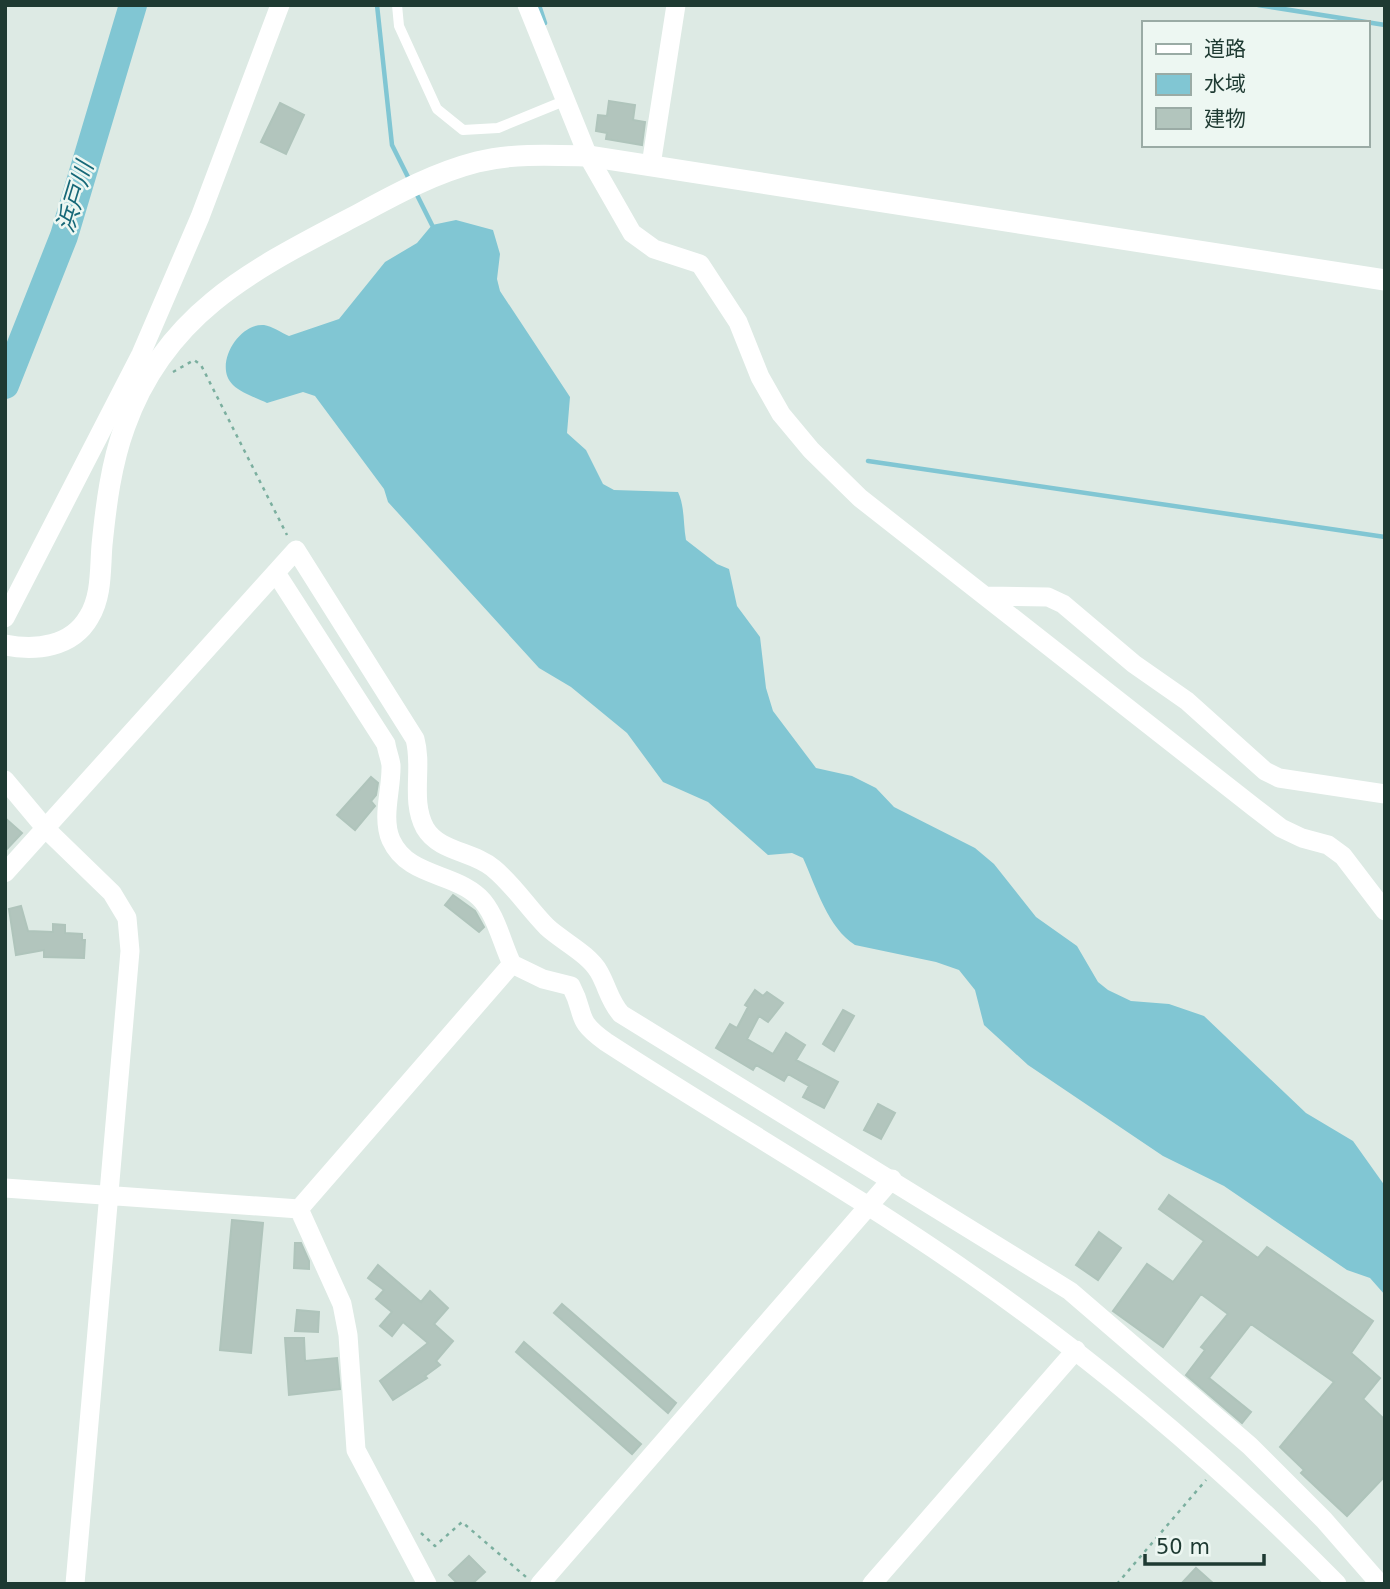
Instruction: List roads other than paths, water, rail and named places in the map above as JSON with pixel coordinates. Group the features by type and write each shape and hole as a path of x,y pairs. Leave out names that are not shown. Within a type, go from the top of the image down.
{"street":[{"path":"5,618 141,354 200,217 280,5"},
{"path":"527,5 588,156 632,233 654,249 700,264 721,290 738,322 760,377 781,414 811,450 860,498 1281,828 1328,845 1343,856 1385,911"},
{"path":"652,165 676,5"},
{"path":"5,645 34,649 49,646 67,640 89,618 99,588 108,495 118,449 134,404 181,330 223,292 287,251 434,176 501,158 588,156 1385,280"},
{"path":"5,873 296,550 415,739 419,754 418,804 428,832 446,846 491,866 530,903 544,923 599,971 609,1001 621,1014 1070,1291 1250,1446 1324,1520 1380,1584"},
{"path":"276,573 386,744 391,764 387,822 396,849 408,862 463,887 480,898 492,915 512,964 543,979 570,986 587,1029 967,1272 1076,1350 1255,1500 1337,1584"},
{"path":"987,596 1048,597 1063,604 1134,664 1187,701 1265,771 1279,778 1385,794"},
{"path":"5,780 46,829 112,893 127,918 130,951 75,1584"},
{"path":"299,1209 512,964"},
{"path":"540,1584 892,1179"},
{"path":"5,1188 299,1209"},
{"path":"299,1209 342,1304 348,1335 356,1450 427,1584"},
{"path":"872,1584 1076,1350"}],"lane":[{"path":"397,5 399,26 437,109 463,130 498,128 564,101"}],"water":[{"path":"456,220 493,230 500,254 497,279 500,291 570,397 567,433 586,450 603,484 614,490 678,492 686,540 717,564 729,569 737,606 760,637 766,688 773,711 816,768 852,776 876,788 894,807 975,848 994,864 1036,917 1077,946 1098,982 1108,990 1131,1001 1169,1004 1204,1016 1306,1113 1353,1141 1385,1186 1385,1295 1370,1278 1347,1270 1224,1186 1163,1156 1028,1065 984,1025 975,990 959,970 936,962 855,945 846,938 830,918 803,858 792,853 768,855 708,802 663,782 627,733 571,687 539,668 388,502 384,489 315,396 303,392 267,403 233,385 228,377 227,357 237,338 245,331 264,325 289,336 339,319 385,262 417,243 432,225"}],"waterway":[{"name":"浜戸川","path":"5,385 64,236 133,5"},
{"path":"377,5 392,145 410,181"},
{"path":"539,5 545,23"},
{"path":"1258,5 1360,21"},
{"path":"1369,22 1385,25"},
{"path":"415,191 432,225"},
{"path":"868,461 1385,537"}]}
